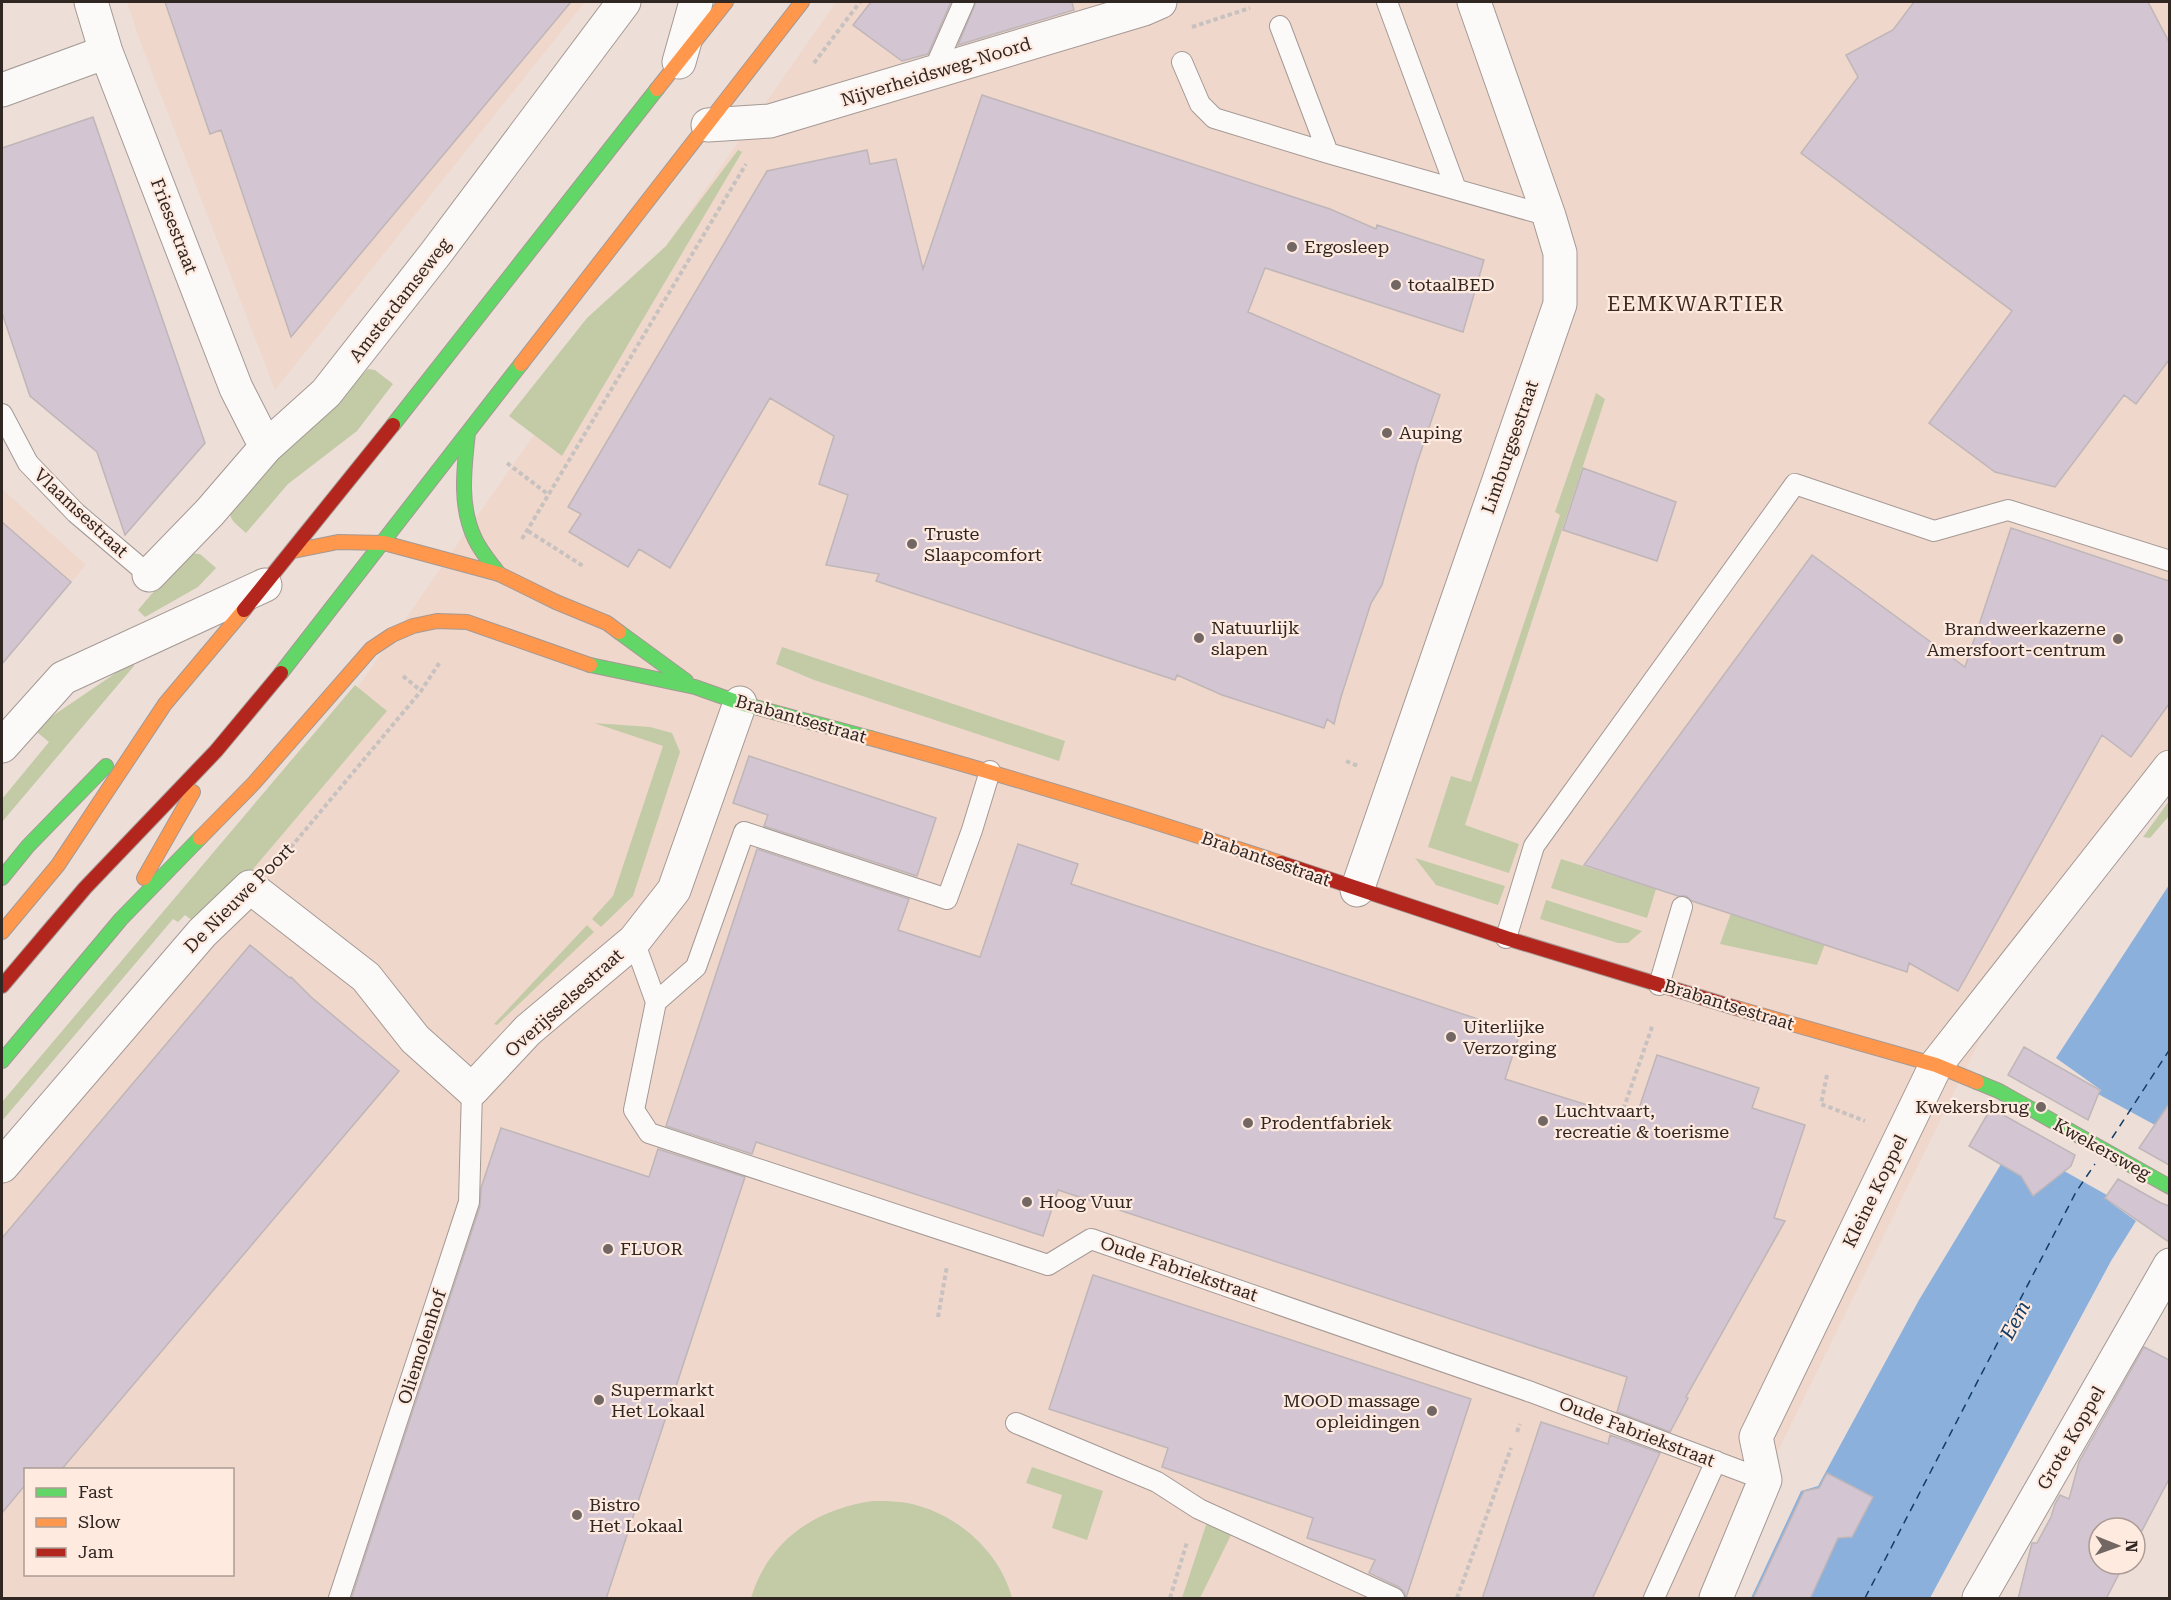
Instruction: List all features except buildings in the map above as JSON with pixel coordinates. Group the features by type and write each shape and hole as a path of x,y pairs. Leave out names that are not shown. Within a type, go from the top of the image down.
{"main road":[{"path":"2,878 28,846 165,704 265,585 726,2"},
{"path":"2,986 85,888 216,751 384,543 802,2"},
{"path":"468,433 463,471 466,509 474,538 499,574"},
{"name":"Brabantsestraat","path":"293,551 338,542 384,543 499,574 556,602 607,623 695,687"},
{"name":"Brabantsestraat","path":"121,919 254,783 371,649 392,635 412,626 437,621 467,622 597,668 695,687 741,703 990,771 1182,830 1506,938 1662,986 1936,1065"},
{"path":"2,932 58,865 165,704"},
{"path":"2,1061 121,919 216,751"},
{"name":"Kwekersweg","path":"1936,1065 1999,1091 2169,1187"}],"street":[{"name":"Friesestraat","path":"91,2 106,52 236,388 266,447"},
{"path":"679,62 696,2"},
{"name":"Nijverheidsweg-Noord","path":"708,124 770,121 1144,9 1160,2"},
{"name":"Limburgsestraat","path":"1357,890 1560,304 1560,253 1474,2"},
{"name":"Amsterdamseweg","path":"149,576 210,512 266,447 326,393 361,351 620,4"},
{"path":"2,90 106,52"},
{"path":"2,746 63,678 265,585"},
{"name":"Overijsselsestraat","path":"472,1090 528,1030 634,940 674,890 741,703"},
{"name":"Kleine Koppel","path":"1765,1480 1756,1437 1936,1065 2169,767"},
{"path":"250,887 366,977 415,1039 472,1090"},
{"name":"De Nieuwe Poort","path":"2,1166 202,933 250,887"},
{"name":"Grote Koppel","path":"1979,1599 2166,1271"},
{"path":"1716,1599 1765,1480"}],"lane":[{"path":"933,72 964,2"},
{"path":"1387,2 1456,189"},
{"path":"1280,26 1328,153"},
{"path":"1182,63 1200,104 1214,118 1549,216"},
{"name":"Vlaamsestraat","path":"2,414 28,463 76,513 149,576"},
{"path":"1506,938 1534,846 1795,484 1934,531 2008,510 2169,561"},
{"path":"634,940 656,1002 696,967 744,832 947,899 990,771"},
{"path":"1662,986 1682,907"},
{"name":"Oude Fabriekstraat","path":"656,1002 634,1110 650,1133 1048,1265 1091,1239 1531,1392 1765,1480"},
{"name":"Oliemolenhof","path":"339,1599 469,1202 472,1090"},
{"path":"1016,1423 1157,1482 1199,1509 1394,1599"},
{"path":"1654,1599 1716,1461"}],"path":[{"path":"549,495 693,255 770,121"},
{"name":"De Nieuwe Poort","path":"250,887 278,863 421,691 467,622"},
{"path":"1622,1116 1662,986"},
{"path":"1835,1037 1821,1104 1902,1136"},
{"path":"938,1317 954,1233"},
{"path":"1457,1599 1510,1448"},
{"path":"1170,1599 1199,1509"}],"shaded area":[{"path":"127,2 585,2 275,390"},
{"path":"836,2 2169,2 2169,774 1986,1027 1706,1598 2,1598 2,1183 355,691"},
{"path":"2,489 86,565 2,663"}],"green space":[{"path":"738,150 742,152 562,456 509,416 587,318 666,246"},
{"path":"368,369 375,370 393,384 357,431 288,484 246,533 231,517 229,503"},
{"path":"1596,393 1605,399 1465,825 1519,844 1509,873 1428,847 1451,776 1471,782 1560,515 1555,512"},
{"path":"190,553 200,554 216,568 198,587 145,617 138,610 183,557"},
{"path":"782,647 1065,741 1059,761 814,680 776,664"},
{"path":"132,662 134,666 2,822 2,799 49,742 38,733 37,729 48,719"},
{"path":"355,685 387,711 248,875 193,921 185,915 178,922 173,919 2,1121 2,1102"},
{"path":"594,723 650,727 672,733 680,752 633,896 601,927 592,919 613,896 663,746"},
{"path":"2169,801 2169,816 2150,838 2143,837"},
{"path":"1415,858 1505,886 1498,905 1436,885"},
{"path":"1561,859 1656,889 1647,918 1551,888"},
{"path":"1546,900 1642,931 1628,943 1618,943 1540,919"},
{"path":"1731,913 1825,944 1817,965 1720,944"},
{"path":"587,925 594,932 497,1025 494,1024"},
{"path":"1032,1467 1103,1491 1087,1540 1052,1528 1062,1495 1026,1483"},
{"path":"873,1501 902,1502 919,1506 950,1519 978,1540 989,1553 1007,1582 1012,1598 751,1598 769,1560 797,1531 813,1520 832,1512"},
{"path":"1207,1522 1231,1535 1200,1598 1182,1598"}],"water":[{"name":"Eem","path":"2169,885 2169,1130 2155,1123 2111,1203 2136,1221 2111,1261 1930,1598 1751,1598 1801,1491 1818,1486 1919,1300 2012,1146 2020,1170 2029,1186 2034,1190 2041,1189 2049,1183 2101,1090 2056,1058"}],"pier":[{"name":"Kwekersbrug","path":"2098,1094 2155,1125 2114,1199 2057,1167"}],"ferry route":[{"path":"2112,1138 2170,1049"},
{"path":"1865,1598 2076,1192 2095,1164"}],"traffic: fast":[{"path":"393,425 657,89"},
{"path":"281,673 521,364"},
{"path":"468,433 464,487 467,514 477,544 499,574"},
{"path":"619,632 686,681"},
{"path":"590,665 695,687 740,703 870,738"},
{"path":"2,878 28,846 106,766"},
{"path":"2,1061 121,919 200,838"},
{"path":"1977,1082 1999,1091 2170,1187"}],"traffic: slow":[{"path":"657,89 726,2"},
{"path":"521,364 802,2"},
{"path":"293,551 338,542 384,543 499,574 556,602 607,623 619,632"},
{"path":"2,932 58,865 165,704 244,610"},
{"path":"200,838 254,783 371,649 392,635 413,626 437,621 467,622 590,665"},
{"path":"870,738 1076,798 1281,863"},
{"path":"144,878 193,792"},
{"path":"1736,1008 1936,1065 1977,1082"}],"traffic: jam":[{"path":"244,610 393,425"},
{"path":"2,986 85,888 216,751 281,673"},
{"path":"1281,863 1506,938 1736,1008"}],"place":[{"name":"Ergosleep","path":"1292,247"},
{"name":"totaalBED","path":"1396,285"},
{"name":"Auping","path":"1387,433"},
{"name":"Truste Slaapcomfort","path":"912,544"},
{"name":"Natuurlijk slapen","path":"1199,638"},
{"name":"Brandweerkazerne Amersfoort-centrum","path":"2118,639"},
{"name":"Uiterlijke Verzorging","path":"1451,1037"},
{"name":"Kwekersbrug","path":"2041,1107"},
{"name":"Luchtvaart, recreatie & toerisme","path":"1543,1121"},
{"name":"Prodentfabriek","path":"1248,1123"},
{"name":"Hoog Vuur","path":"1027,1202"},
{"name":"FLUOR","path":"608,1249"},
{"name":"Supermarkt Het Lokaal","path":"599,1400"},
{"name":"MOOD massage opleidingen","path":"1432,1411"},
{"name":"Bistro Het Lokaal","path":"577,1515"}],"district":[{"name":"EEMKWARTIER","path":"1696,304"}]}
